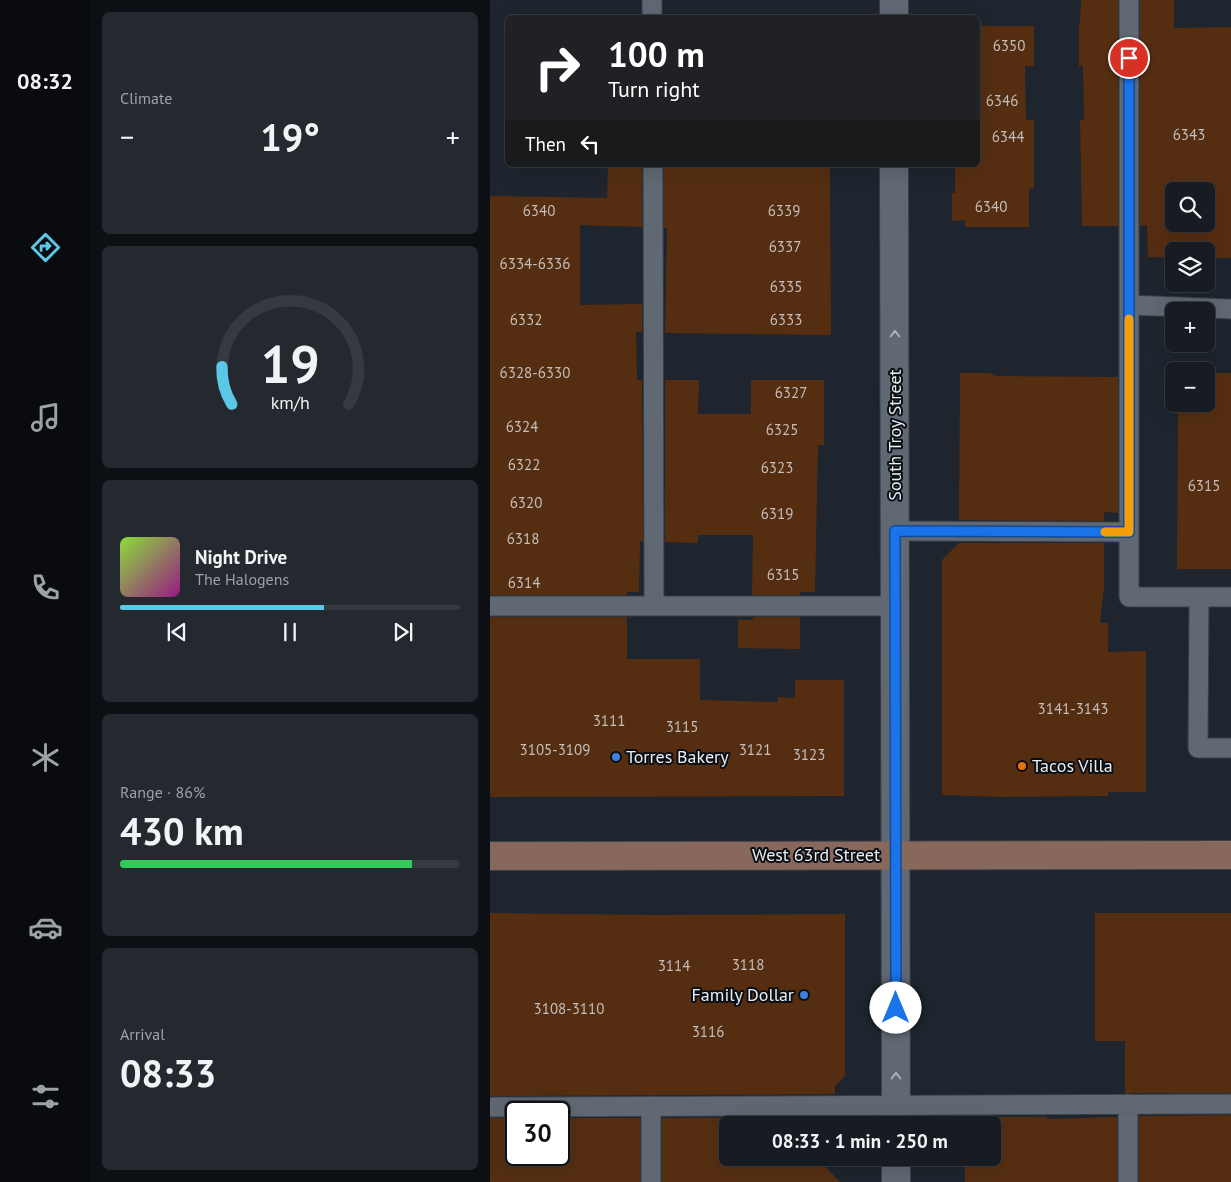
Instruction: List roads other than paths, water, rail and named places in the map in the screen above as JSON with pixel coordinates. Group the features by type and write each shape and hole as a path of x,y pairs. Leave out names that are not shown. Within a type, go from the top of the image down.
{"main road":[{"name":"West 63rd Street","path":"490,856 1231,855"}],"street":[{"path":"894,0 894,15"},
{"name":"South Troy Street","path":"894,167 896,1115"},
{"path":"896,1166 896,1182"}],"lane":[{"path":"652,0 652,15"},
{"path":"1129,0 1129,597 1231,597"},
{"path":"653,167 654,606"},
{"path":"1129,305 1231,309"},
{"path":"895,531 1129,532"},
{"path":"1199,597 1198,748 1231,748"},
{"path":"490,606 896,606"},
{"path":"1128,1104 1128,1182"},
{"path":"490,1107 651,1106 896,1115 1128,1104 1231,1104"},
{"path":"651,1106 651,1182"}],"place":[{"name":"Torres Bakery","path":"616,757"},
{"name":"Tacos Villa","path":"1022,766"},
{"name":"Family Dollar","path":"804,995"}]}
